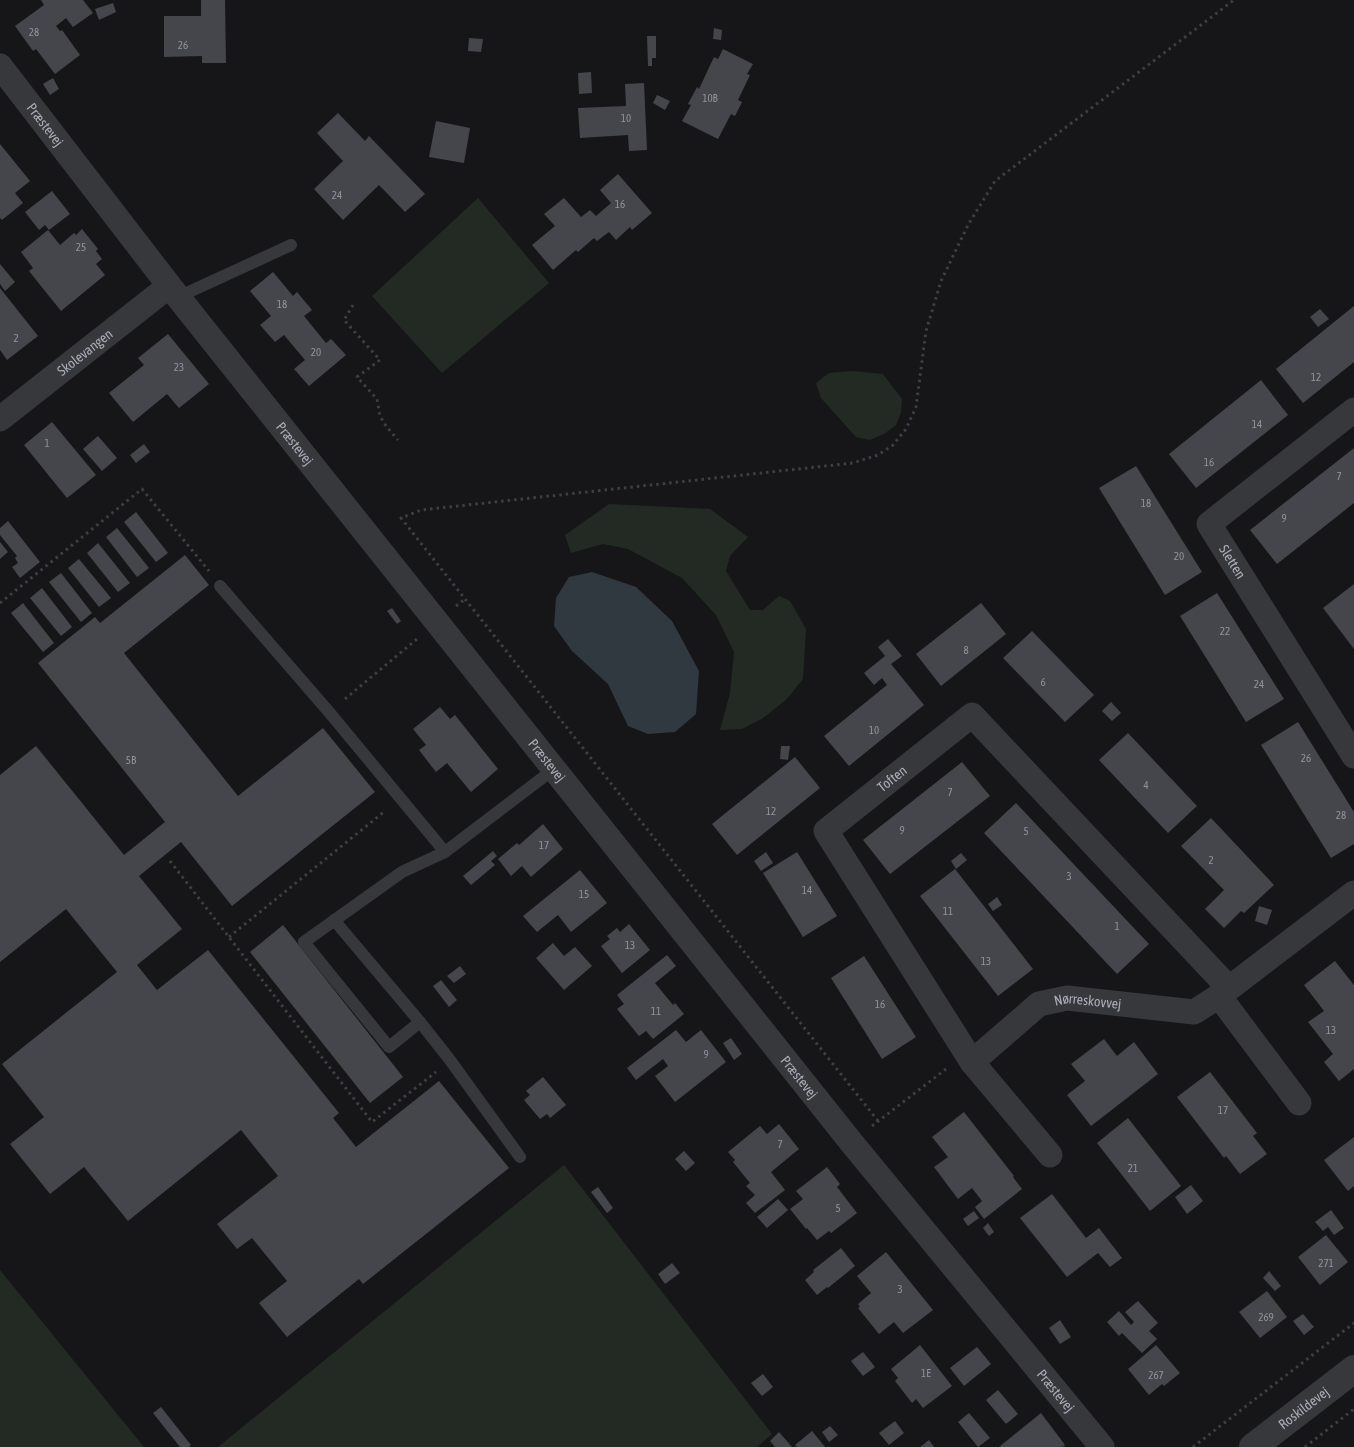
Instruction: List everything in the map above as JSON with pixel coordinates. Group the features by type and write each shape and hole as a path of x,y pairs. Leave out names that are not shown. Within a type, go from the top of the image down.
{"street":[{"name":"Præstevej","path":"0,66 173,292 851,1142 1102,1447"},
{"name":"Skolevangen","path":"0,420 173,292"},
{"name":"Sletten","path":"1354,410 1209,524 1354,756"},
{"name":"Toften","path":"1050,1155 972,1062 826,831 972,714 1224,992"},
{"name":"Nørreskovvej","path":"972,1062 1040,1004 1067,998 1194,1012 1224,992 1354,893"},
{"path":"1224,992 1299,1103"},
{"name":"Roskildevej","path":"1253,1447 1354,1369"}],"lane":[{"path":"173,292 291,245"},
{"path":"220,586 329,712 445,852"},
{"path":"420,1022 389,1047 304,942 402,872 445,852 554,769"},
{"path":"334,920 450,1060 520,1157"}],"path":[{"path":"878,1121 401,518 421,510 853,463 878,455 893,445 906,429 916,407 926,331 941,281 968,225 995,181 1234,0"},
{"path":"353,306 344,320 380,360 357,377 377,399 380,416 398,440"},
{"path":"0,603 142,489 220,586"},
{"path":"329,712 465,599"},
{"path":"229,937 401,798"},
{"path":"170,861 372,1122 450,1060"},
{"path":"851,1142 950,1066 972,1062"},
{"path":"1193,1447 1354,1323"},
{"path":"1305,1447 1354,1409"}],"shaded area":[{"path":"478,198 549,283 442,373 372,296"},
{"path":"853,371 883,374 902,399 901,413 896,425 884,434 870,440 856,437 821,398 816,383 829,373"},
{"path":"609,504 710,509 748,537 730,556 726,571 750,610 763,610 779,596 790,601 806,629 803,679 786,700 763,718 742,729 720,730 730,693 734,652 716,615 682,578 628,549 603,544 571,553 565,535"},
{"path":"592,572 636,587 672,621 699,671 696,714 675,732 648,734 628,726 608,684 572,651 554,626 556,598 569,577"},
{"path":"564,1165 772,1434 757,1447 218,1447"},
{"path":"0,1270 144,1447 0,1447"}],"building":[{"path":"41,0 83,0 93,13 73,27 66,18 56,26 60,31 62,30 80,55 55,74 36,49 33,51 15,26 44,5"},
{"path":"201,0 225,0 226,63 202,63 202,56 164,57 164,16 201,16"},
{"path":"113,3 116,12 99,20 95,9"},
{"path":"714,28 722,30 721,40 713,39"},
{"path":"647,36 656,36 656,58 652,58 652,66 648,66"},
{"path":"469,38 483,39 481,52 468,51"},
{"path":"723,49 753,64 747,74 750,75 738,100 742,102 735,116 731,114 718,139 682,121 691,105 688,104 697,87 699,89 714,57 718,59"},
{"path":"591,72 592,93 579,94 578,73"},
{"path":"53,78 59,89 50,95 43,84"},
{"path":"644,83 647,150 629,151 628,135 580,138 578,108 626,106 625,84"},
{"path":"657,95 670,101 665,110 653,103"},
{"path":"338,113 365,141 369,136 425,194 405,212 379,185 343,220 314,189 343,161 317,133"},
{"path":"436,121 470,128 464,163 429,157"},
{"path":"0,144 30,181 15,193 23,203 2,220 0,218"},
{"path":"618,174 652,213 632,230 630,227 616,240 609,232 597,241 594,238 578,252 576,250 553,270 532,245 555,226 544,214 564,198 581,217 590,210 596,216 611,203 600,190"},
{"path":"52,191 70,214 49,230 45,225 39,230 25,212"},
{"path":"82,229 98,249 96,251 102,259 96,264 105,275 61,311 29,271 33,268 21,252 48,230 60,245"},
{"path":"0,264 15,282 5,291 0,284"},
{"path":"273,272 293,296 297,292 312,310 304,316 326,343 331,339 346,355 309,386 294,369 305,360 284,335 275,342 260,325 271,316 250,291"},
{"path":"0,288 38,336 7,360 0,350"},
{"path":"1354,306 1354,362 1303,403 1276,369"},
{"path":"1320,309 1329,319 1318,327 1310,317"},
{"path":"168,334 209,384 179,408 167,394 133,422 109,393 144,365 138,358"},
{"path":"1261,380 1288,415 1196,488 1169,454"},
{"path":"52,422 96,475 67,498 24,445"},
{"path":"98,436 117,458 102,471 83,449"},
{"path":"144,444 150,452 136,463 130,455"},
{"path":"1354,448 1354,503 1277,564 1250,530"},
{"path":"1136,466 1202,572 1165,595 1099,488"},
{"path":"136,512 168,553 156,562 124,522"},
{"path":"8,521 40,562 20,578 12,567 18,563 15,558 17,556 0,535 0,528"},
{"path":"117,528 149,568 137,577 106,537"},
{"path":"0,542 8,552 0,559"},
{"path":"98,543 130,583 118,592 87,553"},
{"path":"185,555 209,585 124,653 238,796 323,728 375,792 232,906 181,842 139,876 182,929 137,965 157,990 208,950 339,1113 333,1118 356,1147 439,1081 509,1168 363,1284 359,1279 287,1337 259,1303 287,1281 252,1238 237,1249 217,1224 278,1176 241,1130 128,1221 84,1167 50,1194 10,1144 44,1117 2,1064 117,972 66,909 0,962 0,775 36,746 124,855 165,822 38,663 95,617 100,623"},
{"path":"79,559 111,598 99,607 68,568"},
{"path":"61,573 92,613 81,622 49,582"},
{"path":"1354,584 1354,649 1323,608"},
{"path":"42,588 72,627 61,636 30,598"},
{"path":"1217,593 1284,699 1246,722 1180,616"},
{"path":"23,603 54,643 43,652 11,613"},
{"path":"981,603 1006,634 941,686 916,654"},
{"path":"392,608 401,621 397,624 387,611"},
{"path":"1032,631 1094,695 1065,722 1003,658"},
{"path":"888,639 902,656 891,664 924,705 849,766 824,736 887,685 882,678 874,685 864,673 885,656 878,647"},
{"path":"1111,702 1121,713 1112,721 1102,711"},
{"path":"440,707 450,719 455,715 498,769 471,792 447,763 436,772 419,750 426,745 413,729"},
{"path":"1298,722 1354,812 1354,844 1331,858 1261,745"},
{"path":"1128,733 1197,806 1168,833 1099,760"},
{"path":"781,746 790,746 788,760 780,759"},
{"path":"795,757 820,788 737,855 712,824"},
{"path":"962,762 990,796 890,874 863,840"},
{"path":"1016,803 1149,944 1117,974 984,833"},
{"path":"1211,818 1274,885 1244,913 1241,911 1224,928 1205,909 1224,890 1181,846"},
{"path":"543,824 563,849 531,877 522,866 511,876 498,859 517,843 519,845"},
{"path":"493,851 497,856 491,861 495,865 471,885 463,876"},
{"path":"766,852 773,863 761,871 754,861"},
{"path":"797,852 837,916 803,937 763,873"},
{"path":"961,853 967,860 956,869 951,861"},
{"path":"955,869 1033,969 998,996 920,896"},
{"path":"580,870 607,903 571,932 558,915 537,932 523,916"},
{"path":"997,897 1002,905 993,911 988,904"},
{"path":"1259,906 1272,910 1267,925 1255,921"},
{"path":"629,924 650,950 622,973 601,946 610,939 607,936 617,928 620,932"},
{"path":"283,925 403,1077 370,1103 250,952"},
{"path":"553,943 564,956 575,947 592,966 564,990 536,958"},
{"path":"667,955 676,966 655,983 673,1005 675,1003 684,1014 653,1039 646,1031 639,1036 617,1009 624,1004 617,995"},
{"path":"864,956 916,1037 882,1059 831,978"},
{"path":"1335,961 1354,985 1354,1069 1339,1081 1324,1062 1333,1054 1308,1022 1324,1011 1304,985"},
{"path":"460,966 466,974 454,983 447,976"},
{"path":"441,980 457,1000 449,1007 433,986"},
{"path":"676,1030 686,1042 701,1030 726,1062 675,1102 655,1076 668,1066 663,1059 636,1080 627,1068"},
{"path":"731,1038 742,1054 734,1060 723,1043"},
{"path":"1104,1039 1117,1056 1134,1042 1158,1074 1091,1126 1067,1095 1085,1081 1071,1064"},
{"path":"1210,1072 1257,1133 1253,1136 1267,1154 1240,1174 1226,1156 1224,1158 1177,1097"},
{"path":"543,1077 566,1105 550,1118 547,1114 540,1119 524,1100 530,1095 526,1091"},
{"path":"964,1112 1022,1189 984,1219 975,1207 982,1201 972,1188 958,1199 934,1167 948,1157 932,1137"},
{"path":"1128,1118 1181,1186 1150,1211 1097,1143"},
{"path":"779,1124 799,1149 771,1172 785,1190 755,1213 746,1203 755,1195 746,1186 750,1183 733,1162 735,1160 728,1152 760,1126 767,1134"},
{"path":"1354,1137 1354,1186 1348,1191 1324,1160"},
{"path":"684,1151 695,1163 686,1171 675,1159"},
{"path":"827,1167 840,1184 837,1187 857,1213 831,1233 829,1231 817,1240 790,1209 803,1199 796,1191"},
{"path":"1191,1185 1203,1201 1187,1214 1175,1197"},
{"path":"598,1187 613,1208 607,1213 591,1192"},
{"path":"1052,1194 1086,1238 1099,1228 1122,1258 1110,1267 1098,1253 1067,1277 1020,1218"},
{"path":"778,1199 788,1210 767,1228 757,1217"},
{"path":"1331,1210 1344,1228 1334,1235 1328,1227 1323,1231 1315,1222"},
{"path":"974,1211 979,1218 968,1226 963,1219"},
{"path":"988,1223 994,1232 989,1236 983,1228"},
{"path":"1326,1235 1348,1262 1320,1285 1298,1257"},
{"path":"841,1248 855,1266 817,1295 805,1280 814,1272 813,1270"},
{"path":"886,1252 933,1310 903,1333 894,1322 879,1334 858,1308 860,1307 858,1304 871,1293 857,1276"},
{"path":"672,1263 680,1273 665,1284 658,1274"},
{"path":"1269,1271 1281,1286 1275,1291 1263,1278"},
{"path":"1267,1291 1287,1317 1260,1338 1239,1312"},
{"path":"1138,1301 1158,1323 1149,1331 1157,1339 1142,1353 1122,1333 1119,1336 1107,1322 1119,1311 1131,1325 1134,1322 1125,1312"},
{"path":"1303,1314 1314,1327 1304,1335 1293,1321"},
{"path":"1060,1320 1071,1337 1060,1344 1049,1328"},
{"path":"920,1345 952,1386 923,1408 916,1399 912,1403 895,1381 898,1378 891,1369"},
{"path":"1156,1345 1180,1373 1149,1395 1128,1369"},
{"path":"977,1347 991,1364 964,1386 950,1368"},
{"path":"863,1352 875,1367 863,1376 851,1361"},
{"path":"763,1374 773,1387 762,1396 751,1383"},
{"path":"998,1390 1018,1414 1006,1424 986,1400"},
{"path":"161,1407 191,1445 189,1447 180,1447 153,1413"},
{"path":"969,1413 990,1438 978,1447 958,1422"},
{"path":"1041,1413 1065,1445 1062,1447 999,1447"},
{"path":"895,1421 904,1433 889,1445 879,1433"},
{"path":"830,1426 838,1435 829,1442 822,1432"},
{"path":"812,1431 825,1447 797,1447 795,1445"},
{"path":"779,1432 792,1447 775,1447 770,1441"},
{"path":"929,1440 934,1447 920,1447"}]}
